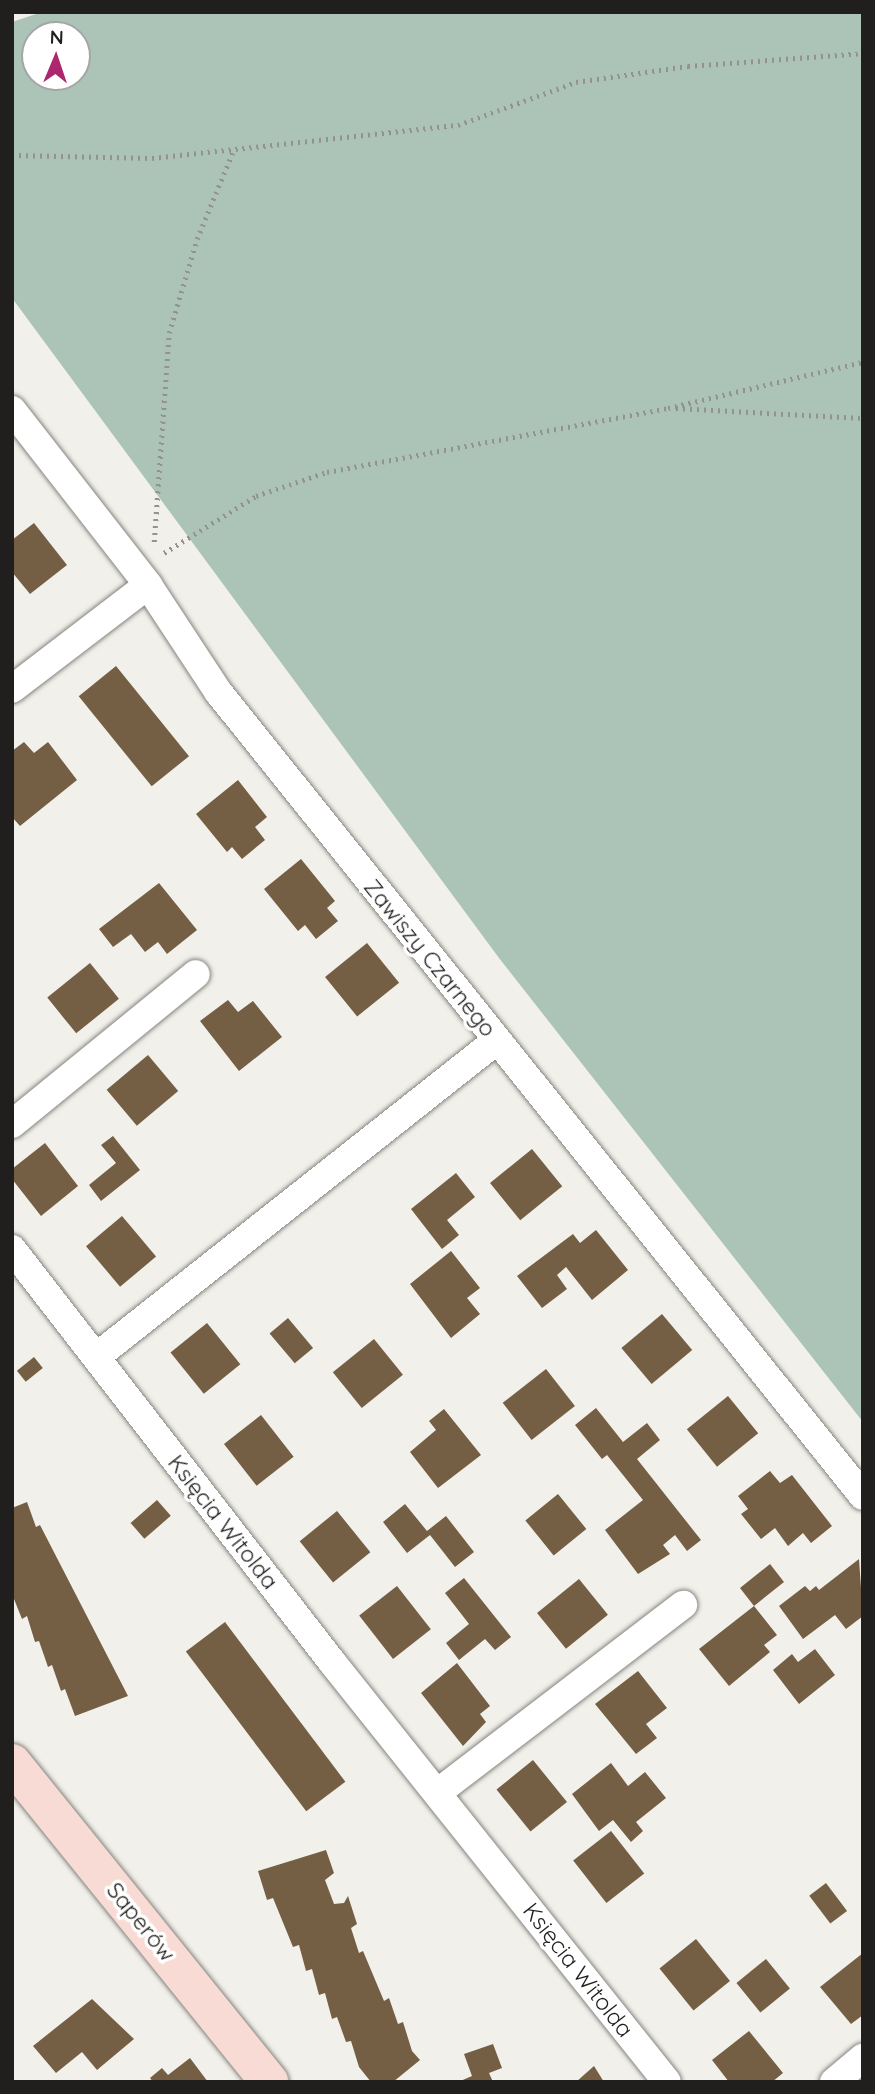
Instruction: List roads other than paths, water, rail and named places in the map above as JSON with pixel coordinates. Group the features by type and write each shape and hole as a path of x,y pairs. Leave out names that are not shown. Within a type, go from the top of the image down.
{"street":[{"name":"Zawiszy Czarnego","path":"12,410 150,573 219,692 863,1496"},
{"path":"12,689 150,573"},
{"path":"12,1124 196,974"},
{"path":"96,1357 496,1041"},
{"name":"Księcia Witolda","path":"12,1249 437,1793 667,2082"},
{"path":"437,1793 683,1605"},
{"name":"Saperów","path":"12,1763 269,2082"},
{"path":"834,2082 863,2058"}]}
